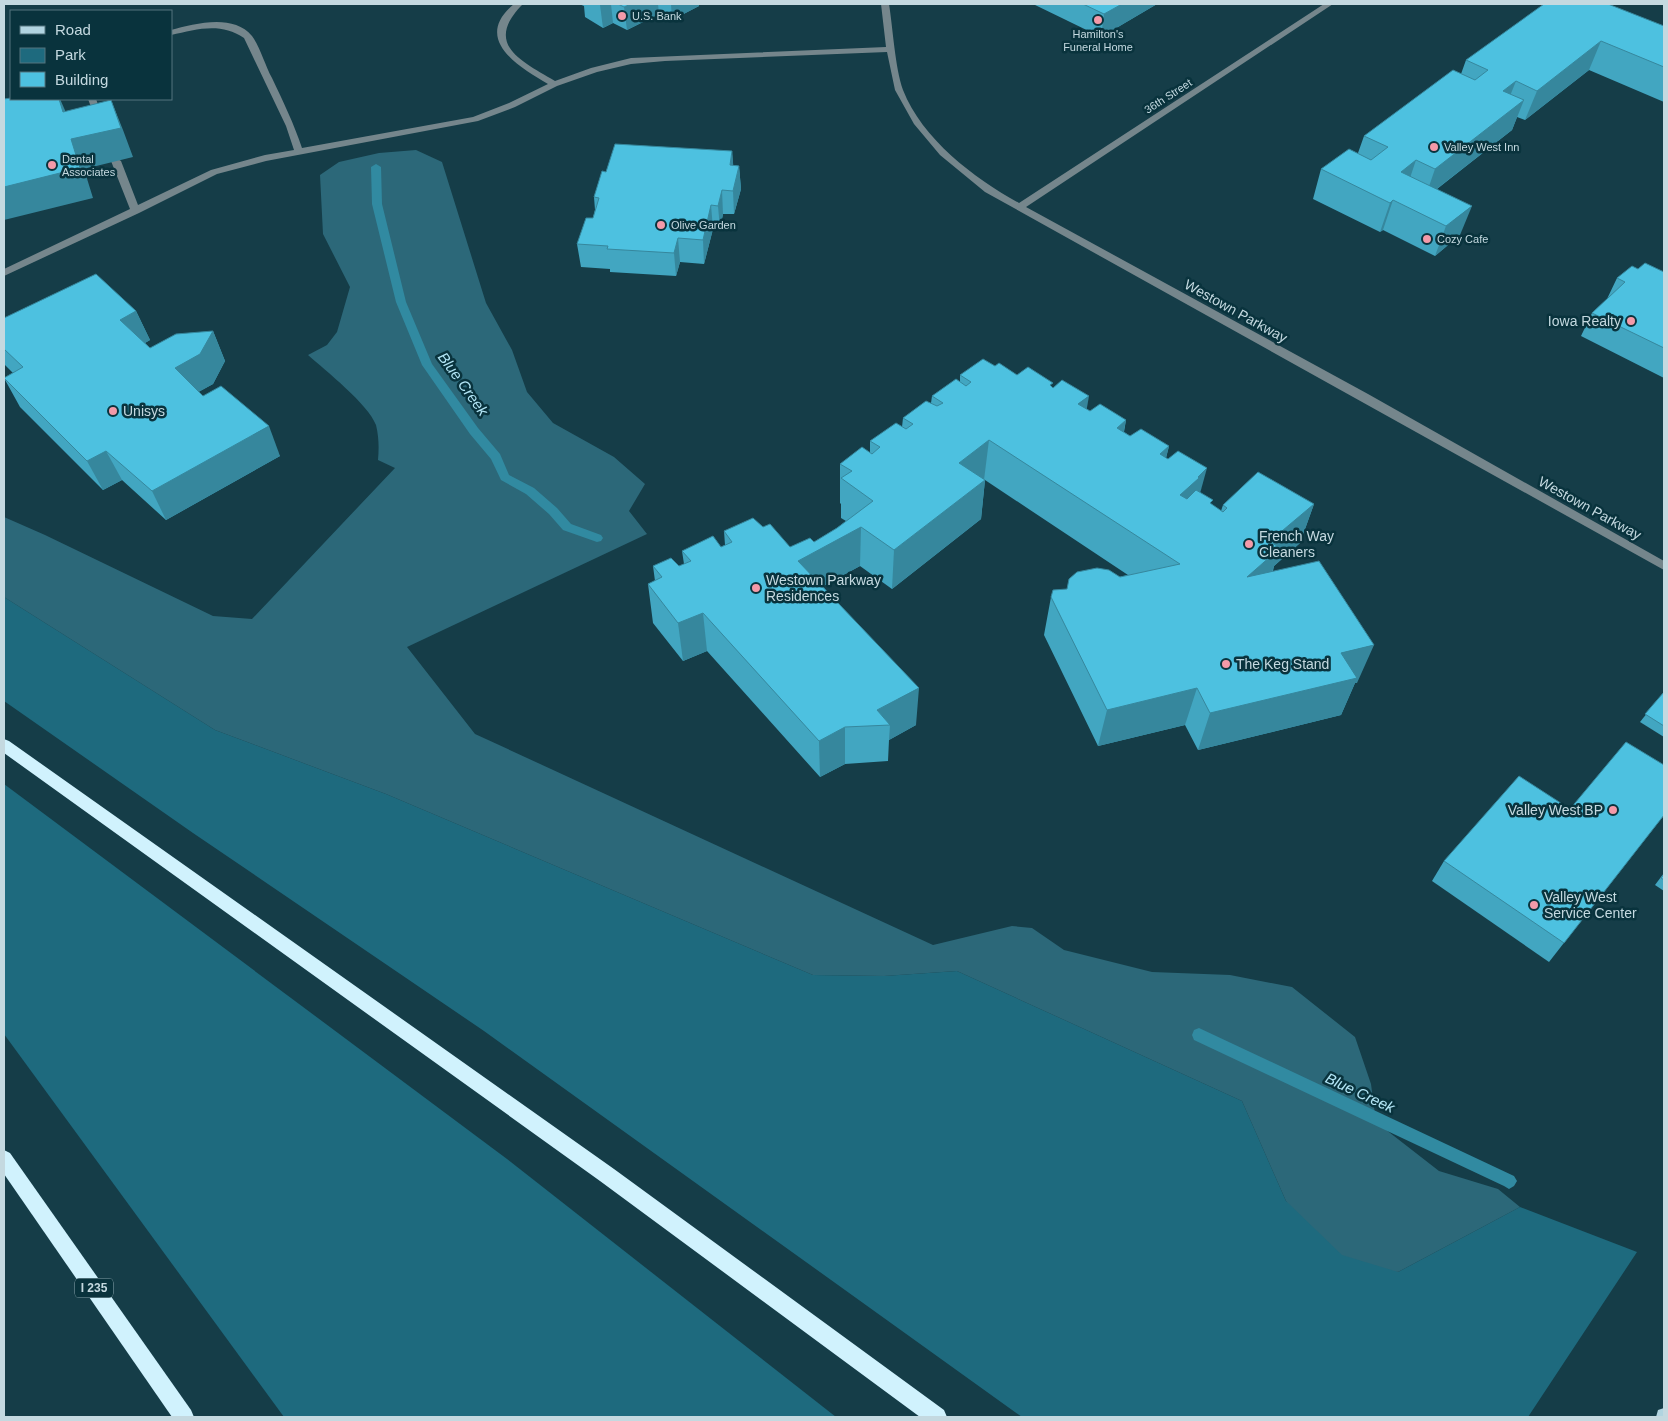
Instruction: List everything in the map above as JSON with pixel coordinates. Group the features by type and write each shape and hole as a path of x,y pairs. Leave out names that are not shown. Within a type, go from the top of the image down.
{"highway":[{"path":"4,745 607,1175 937,1417"},
{"name":"I 235","path":"4,1159 184,1417"}],"street":[{"path":"519,4 502,26 503,45 508,54 554,84"},
{"name":"Westown Parkway","path":"885,4 899,90 917,122 943,153 988,190 1377,404 1664,566"},
{"name":"36th Street","path":"1019,206 1329,4"},
{"path":"172,34 210,24 231,27 241,31 248,37 290,126 299,152"},
{"path":"4,273 214,172 265,158 475,119 512,105 554,84 594,70 631,61 665,58 891,49"},
{"path":"92,100 102,126"},
{"path":"116,161 136,211"}],"green space":[{"path":"4,597 215,730 386,794 813,975 884,976 957,971 1242,1101 1286,1201 1398,1272 1520,1207 1637,1252 1528,1417 1022,1417 484,1031 193,833 4,701"},
{"path":"4,784 507,1159 836,1417 284,1417 4,1034"}],"shaded area":[{"path":"416,150 442,162 486,303 512,350 527,392 553,423 614,457 645,484 629,511 647,534 407,647 475,734 933,945 1012,926 1032,928 1064,950 1152,972 1230,975 1292,987 1355,1037 1371,1084 1376,1122 1439,1171 1498,1189 1520,1207 1398,1272 1342,1255 1286,1201 1242,1101 957,971 884,976 813,975 386,794 215,730 4,597 4,517 213,616 252,619 395,468 378,460 376,425 365,407 308,355 327,345 337,332 350,287 323,234 320,175 339,162 379,153"}],"building":[{"path":"618,4 631,4 624,7"},
{"path":"1083,4 1122,4 1104,14"},
{"path":"1544,4 1608,4 1664,26 1664,67 1601,41 1537,91 1516,81 1503,91 1524,100 1435,169 1416,160 1401,172 1472,206 1446,226 1393,200 1390,203 1321,169 1349,149 1371,160 1388,147 1364,136 1453,70 1475,80 1488,70 1466,60"},
{"path":"4,99 59,100 63,112 111,100 121,128 71,139 80,168 4,187"},
{"name":"Olive Garden","path":"615,144 732,151 730,165 739,166 733,191 722,190 718,206 711,205 703,240 678,238 674,253 607,249 608,246 577,244 586,218 593,218 599,198 594,197 602,171 606,172"},
{"path":"1645,263 1664,272 1664,348 1592,313 1625,282 1617,278 1632,266 1638,269"},
{"name":"Unisys","path":"96,274 136,311 120,320 150,348 176,334 213,331 200,354 175,368 203,396 221,386 269,426 152,491 106,451 87,461 4,378 23,367 4,349 4,318"},
{"name":"Westown Parkway Residences","path":"983,359 995,366 999,363 1017,375 1028,367 1053,383 1050,385 1053,388 1062,380 1089,396 1078,404 1090,411 1100,404 1126,420 1117,428 1130,436 1141,429 1169,446 1160,454 1168,459 1178,451 1207,468 1180,495 1187,499 1196,490 1213,500 1210,503 1223,512 1227,508 1223,505 1258,472 1314,504 1276,536 1269,531 1263,537 1280,548 1247,577 1319,561 1374,645 1341,653 1357,678 1210,713 1197,688 1107,710 1051,597 1053,590 1067,589 1069,579 1077,572 1097,568 1109,570 1120,577 1180,564 989,440 959,463 985,480 894,550 861,527 798,561 919,688 877,710 890,725 845,727 819,741 703,613 678,623 648,584 662,577 653,566 671,558 679,566 691,561 682,551 713,536 721,547 732,542 724,531 753,518 763,527 770,524 790,547 810,538 814,542 837,528 873,501 841,478 852,471 840,464 862,447 872,454 880,447 870,441 896,423 906,429 913,424 903,418 926,401 937,406 943,403 932,396 956,379 966,386 971,382 960,375"},
{"path":"1664,692 1664,726 1645,714"},
{"path":"1626,742 1664,765 1664,815 1564,943 1444,861 1519,776 1570,809"}],"waterway":[{"name":"Blue Creek","path":"376,167 377,204 401,302 427,365 474,431 496,457 505,477 530,491 553,511 567,527 597,538"},
{"name":"Blue Creek","path":"1199,1035 1509,1181"}],"place":[{"name":"U.S. Bank","path":"622,16"},
{"name":"Hamilton's Funeral Home","path":"1098,20"},
{"name":"Valley West Inn","path":"1434,147"},
{"name":"Dental Associates","path":"52,165"},
{"name":"Olive Garden","path":"661,225"},
{"name":"Cozy Cafe","path":"1427,239"},
{"name":"Iowa Realty","path":"1631,321"},
{"name":"Unisys","path":"113,411"},
{"name":"French Way Cleaners","path":"1249,544"},
{"name":"Westown Parkway Residences","path":"756,588"},
{"name":"The Keg Stand","path":"1226,664"},
{"name":"Valley West BP","path":"1613,810"},
{"name":"Valley West Service Center","path":"1534,905"}]}
